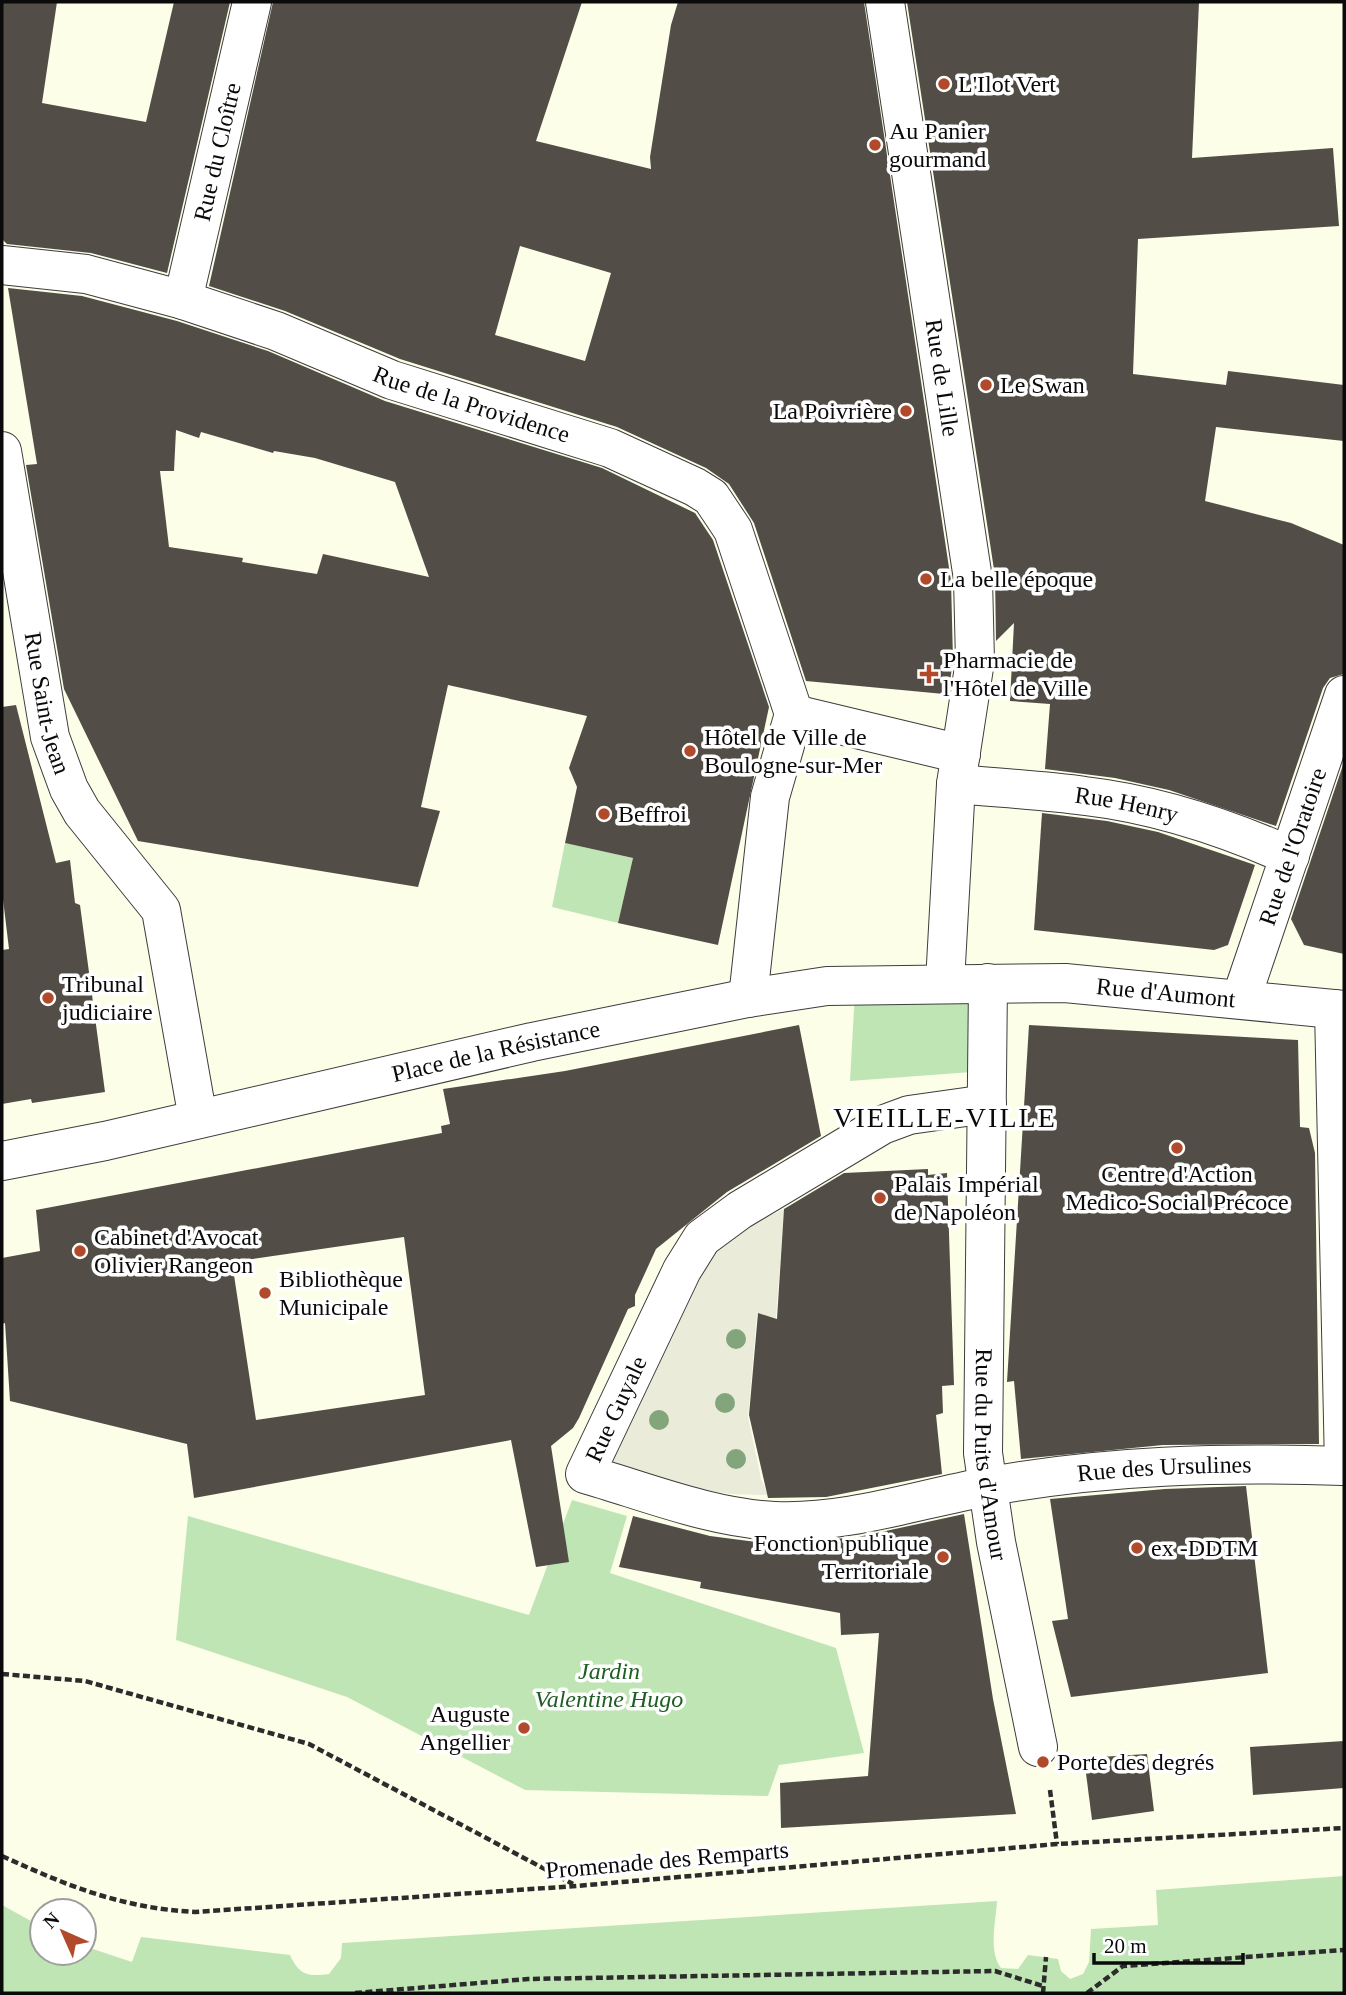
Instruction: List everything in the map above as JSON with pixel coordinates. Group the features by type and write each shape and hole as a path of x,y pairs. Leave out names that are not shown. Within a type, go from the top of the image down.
{"street":[{"name":"Rue du Cloître","path":"183,300 252,2"},
{"name":"Rue de Lille","path":"886,2 973,579 975,661 958,769 945,982"},
{"name":"Rue de la Providence","path":"2,265 95,275 183,300 276,331 385,377 610,448 650,465 711,497 722,511 740,548 794,714"},
{"name":"Rue Saint-Jean","path":"2,451 43,709 57,759 82,812 111,852 151,897 165,922 198,1119"},
{"name":"Rue de l'Oratoire","path":"1241,999 1283,853 1344,695"},
{"name":"Rue Henry","path":"794,714 958,769 1170,814 1283,853"},
{"path":"748,998 770,797 794,714"},
{"name":"Place de la Résistance","path":"2,1161 532,1042 748,998 796,989 873,983 945,982"},
{"name":"Rue d'Aumont","path":"945,982 1098,985 1241,999 1337,1020"},
{"name":"Rue du Puits d'Amour","path":"988,982 981,1418 986,1487 1038,1747"},
{"path":"1337,1020 1344,1466"},
{"name":"Rue Guyale","path":"986,1104 897,1119 740,1210 702,1238 681,1270 585,1474 711,1511 773,1521 828,1519 986,1487"},
{"name":"Rue des Ursulines","path":"986,1487 1114,1470 1194,1463 1344,1466"}],"path":[{"path":"2,1674 85,1681 309,1744 576,1886"},
{"path":"1049,1789 1057,1844"},
{"name":"Promenade des Remparts","path":"2,1856 86,1893 159,1910 209,1911 576,1886 1057,1844 1344,1828"},
{"path":"1087,1993 1124,1966 1344,1950"},
{"path":"1043,1993 1046,1957"},
{"path":"355,1993 528,1979 995,1971 1043,1986"}],"green space":[{"path":"565,843 633,858 618,923 552,907"},
{"path":"855,992 969,1001 972,1072 850,1081"},
{"name":"Jardin Valentine Hugo","path":"572,1500 627,1516 610,1573 836,1648 864,1753 779,1765 768,1796 525,1790 347,1697 176,1640 188,1516 529,1615"},
{"path":"1344,1876 1344,1993 2,1993 2,1905 28,1919 28,1967 98,1967 98,1951 132,1962 141,1937 290,1955 301,1971 315,1975 329,1974 341,1958 342,1943 997,1901 994,1945 1001,1968 1018,1969 1028,1955 1058,1959 1061,1971 1070,1979 1083,1974 1089,1962 1091,1929 1158,1925 1156,1890"}],"shaded area":[{"path":"784,1209 776,1318 757,1314 748,1417 761,1479 768,1495 732,1494 690,1488 610,1466 710,1244"}],"building":[{"path":"2,2 57,2 42,103 146,122 174,2 230,2 167,273 91,253 7,244 2,239"},
{"path":"273,2 582,2 536,141 651,169 650,157 671,25 678,2 864,2 951,581 953,660 949,689 944,694 806,681 754,523 729,484 706,468 617,427 400,359 285,311 209,286","holes":["520,246 611,273 585,361 495,335"]},
{"path":"907,2 1199,2 1192,158 1333,148 1339,226 1138,239 1133,374 1226,385 1228,371 1344,385 1344,441 1216,427 1205,501 1291,523 1344,545 1344,674 1330,678 1323,688 1276,826 1169,790 1115,778 1045,769 1050,704 1010,701 1014,623 996,641 995,576"},
{"path":"8,288 82,296 177,321 268,351 385,401 602,468 695,513 713,540 769,707 718,945 618,923 633,858 565,843 577,787 569,768 587,716 448,685 421,807 440,811 418,887 138,841 64,689 26,465 37,464","holes":["176,430 199,438 201,432 273,453 274,451 315,458 395,482 429,577 323,554 317,574 242,562 243,558 169,547 160,471 174,471"]},
{"name":"Tribunal judiciaire","path":"16,705 56,863 70,860 75,903 80,905 105,1092 32,1103 31,1099 2,1104 2,950 9,949 2,891 2,707"},
{"path":"1344,762 1344,954 1304,945 1291,919"},
{"path":"1042,813 1107,821 1158,832 1255,865 1228,945 1214,950 1034,930"},
{"path":"799,1025 821,1136 727,1192 656,1249 635,1295 635,1306 628,1309 579,1418 573,1428 551,1446 569,1562 536,1567 511,1440 194,1498 187,1444 10,1401 5,1323 2,1324 2,1258 40,1251 36,1210 442,1133 441,1126 450,1124 443,1089 565,1071","holes":["404,1237 425,1395 256,1420 232,1262"]},
{"path":"1029,1025 1298,1040 1300,1127 1309,1128 1315,1153 1319,1444 1163,1445 1021,1459 1014,1381 1007,1382"},
{"path":"928,1169 928,1175 947,1173 954,1385 942,1386 943,1413 936,1415 942,1474 826,1497 768,1498 749,1415 758,1313 777,1319 784,1209 844,1173"},
{"path":"1246,1486 1268,1673 1071,1697 1052,1621 1068,1619 1050,1499 1165,1489"},
{"path":"964,1514 993,1699 1016,1814 781,1828 780,1783 868,1776 879,1633 841,1635 840,1613 700,1588 701,1582 619,1567 633,1516 710,1536 788,1546 786,1543 858,1537"},
{"path":"1344,1741 1344,1788 1253,1795 1250,1747"},
{"path":"1147,1754 1154,1811 1092,1820 1084,1758"}],"place":[{"name":"L'Ilot Vert","path":"944,84"},
{"name":"Au Panier gourmand","path":"875,145"},
{"name":"Le Swan","path":"986,385"},
{"name":"La Poivrière","path":"906,411"},
{"name":"La belle époque","path":"926,579"},
{"name":"Pharmacie de l'Hôtel de Ville","path":"929,674"},
{"name":"Hôtel de Ville de Boulogne-sur-Mer","path":"690,751"},
{"name":"Beffroi","path":"604,814"},
{"name":"Tribunal judiciaire","path":"48,998"},
{"name":"Centre d'Action Medico-Social Précoce","path":"1177,1148"},
{"name":"Palais Impérial de Napoléon","path":"880,1198"},
{"name":"Cabinet d'Avocat Olivier Rangeon","path":"80,1251"},
{"name":"Bibliothèque Municipale","path":"265,1293"},
{"name":"ex -DDTM","path":"1137,1548"},
{"name":"Fonction publique Territoriale","path":"943,1557"},
{"name":"Auguste Angellier","path":"524,1728"},
{"name":"Porte des degrés","path":"1043,1762"}],"district":[{"name":"VIEILLE-VILLE","path":"945,1117"}]}
